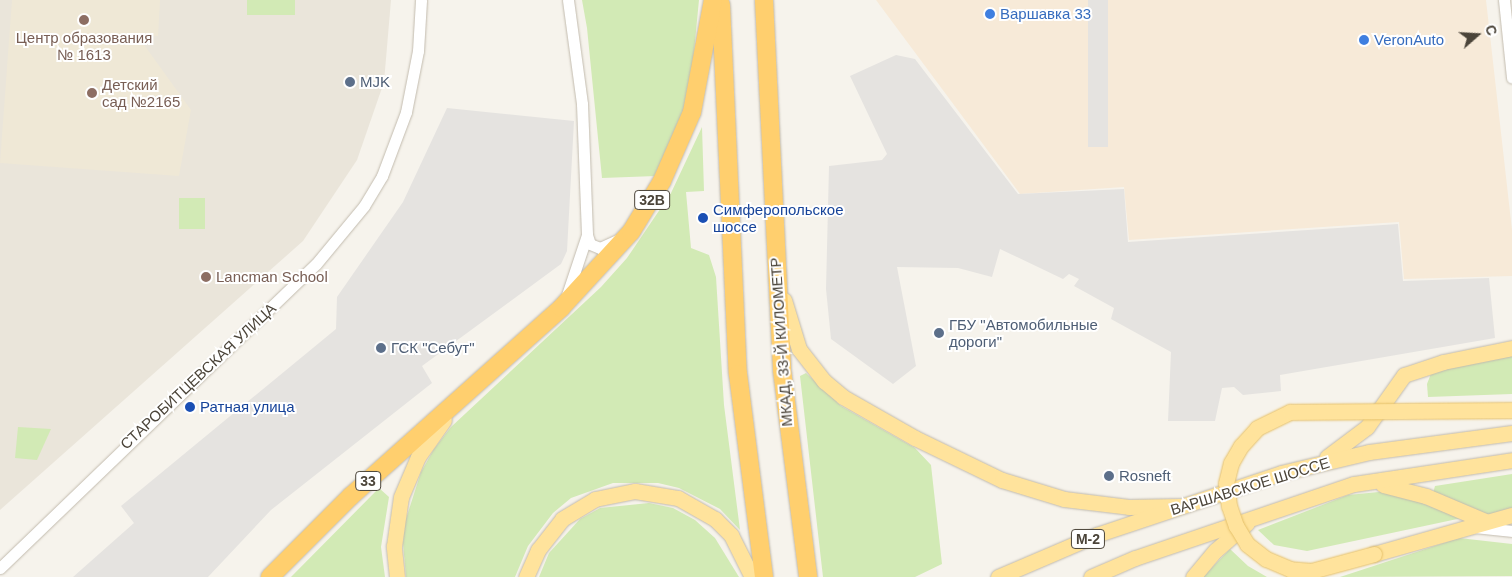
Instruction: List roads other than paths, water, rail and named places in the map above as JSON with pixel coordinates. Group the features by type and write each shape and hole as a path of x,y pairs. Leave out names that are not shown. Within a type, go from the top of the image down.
{"highway":[{"name":"32B","path":"462,400 561,308 631,232 662,181 692,112 713,0"},
{"path":"721,0 724,108 738,374 764,577"},
{"name":"МКАД, 33-Й КИЛОМЕТР","path":"764,0 773,236 788,434 808,577"},
{"name":"33","path":"272,574 351,496 462,400"}],"main road":[{"path":"773,236 786,311 799,349 809,365 843,397 915,438 1002,480 1092,504 1180,506"},
{"path":"1315,464 1342,448 1367,428 1404,375 1444,362 1512,348"},
{"name":"32B","path":"397,577 394,546 397,520 409,475 429,439 462,400"},
{"path":"1512,410 1290,412 1257,428 1241,446 1231,463 1226,483 1229,506 1247,544 1266,560 1290,569 1311,571 1512,515"},
{"name":"ВАРШАВСКОЕ ШОССЕ","path":"998,577 1071,545 1180,506 1315,464 1369,452 1512,433"},
{"name":"ВАРШАВСКОЕ ШОССЕ","path":"1090,577 1135,558 1265,512 1354,484 1512,460"},
{"path":"1354,484 1403,488 1485,521"},
{"path":"526,577 538,550 562,519 595,498 635,491 678,498 715,519 735,542 752,577"},
{"path":"1192,577 1240,527 1265,512"}],"street":[{"name":"СТАРОБИТЦЕВСКАЯ УЛИЦА","path":"1,565 316,264 364,206 382,176 406,112 414,74 422,0"},
{"path":"568,0 582,104 587,235 590,244 600,248 631,232"},
{"path":"1504,0 1512,78"},
{"path":"561,308 573,281 587,235"},
{"path":"1468,526 1512,531"}],"place":[{"name":"Варшавка 33","path":"990,14"},
{"name":"Центр образования № 1613","path":"84,20"},
{"name":"VeronAuto","path":"1364,40"},
{"name":"MJK","path":"350,82"},
{"name":"Детский сад №2165","path":"92,93"},
{"name":"Симферопольское шоссе","path":"703,218"},
{"name":"Lancman School","path":"206,277"},
{"name":"ГБУ \"Автомобильные дороги\"","path":"939,333"},
{"name":"ГСК \"Себут\"","path":"381,348"},
{"name":"Ратная улица","path":"190,407"},
{"name":"Rosneft","path":"1109,476"}]}
